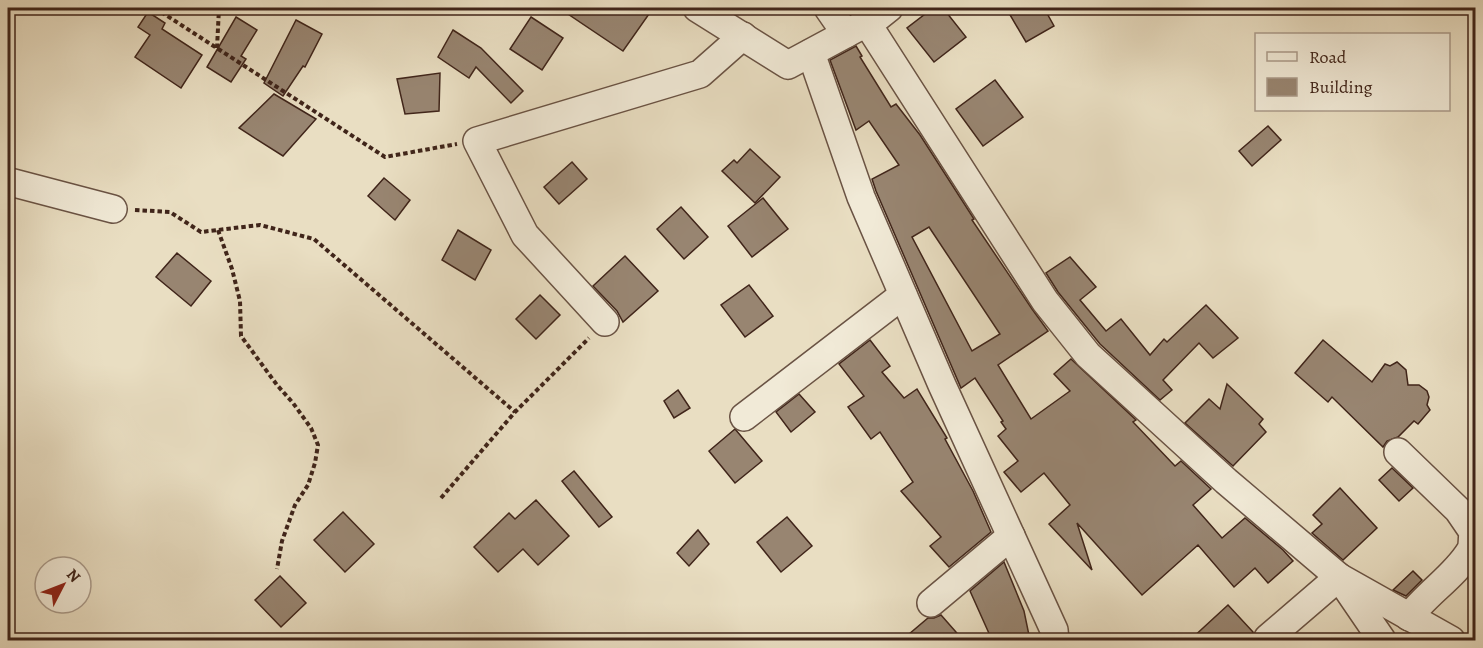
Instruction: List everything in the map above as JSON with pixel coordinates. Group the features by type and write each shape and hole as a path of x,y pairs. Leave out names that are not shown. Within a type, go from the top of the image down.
{"street":[{"path":"697,8 788,65 879,16 888,8"},
{"path":"828,8 856,28 1044,301 1088,355 1226,481 1338,577 1451,640"},
{"path":"605,322 525,235 477,141 700,74 742,36"},
{"path":"810,53 861,197 1054,630 1055,640"},
{"path":"8,183 113,209"},
{"path":"744,417 903,295"},
{"path":"1398,452 1458,510 1473,532 1471,549 1448,576 1420,601 1409,617"},
{"path":"931,603 1011,536"},
{"path":"1268,639 1338,577"},
{"path":"1338,577 1382,640"}],"path":[{"path":"155,8 385,157 477,141"},
{"path":"217,48 219,8"},
{"path":"113,209 170,212 201,232 260,225 314,239 515,412"},
{"path":"218,230 232,269 240,301 241,336 293,403 310,428 318,446 308,485 295,505 282,541 277,569"},
{"path":"441,498 515,412 605,322"}],"building":[{"path":"559,8 639,8 649,14 623,51"},
{"path":"933,8 943,8 966,37 934,62 907,28"},
{"path":"1006,8 1044,8 1054,26 1026,42"},
{"path":"148,12 165,23 162,29 202,55 181,88 135,57 150,35 138,27"},
{"path":"236,17 257,30 241,56 246,59 231,82 207,67"},
{"path":"531,17 563,38 542,70 510,49"},
{"path":"296,20 322,34 305,67 303,66 283,96 264,83"},
{"path":"453,30 481,48 523,91 511,103 476,67 469,78 438,57"},
{"path":"856,46 862,56 860,57 891,107 896,104 920,135 974,219 972,220 1048,331 998,365 1031,419 1070,391 1054,374 1071,359 1136,420 1133,422 1175,466 1181,461 1211,489 1193,505 1222,538 1245,518 1293,561 1268,583 1255,568 1234,587 1198,545 1142,595 1077,523 1092,570 1049,524 1070,505 1044,473 1021,492 1004,472 1018,461 998,436 1006,429 1001,422 1003,421 975,378 961,388 876,191 872,179 899,165 869,121 856,130 830,60","holes":["929,227 1000,334 972,351 912,237"]},
{"path":"440,73 439,111 405,114 397,79"},
{"path":"995,80 1023,117 983,146 956,109"},
{"path":"274,94 316,119 283,156 239,128"},
{"path":"1268,126 1281,140 1252,166 1239,151"},
{"path":"750,149 780,177 755,203 722,171 734,160 737,163"},
{"path":"572,162 587,179 559,204 544,187"},
{"path":"384,178 410,200 395,220 368,196"},
{"path":"763,198 788,229 752,257 728,226"},
{"path":"681,207 708,237 684,259 657,229"},
{"path":"458,230 491,250 475,280 442,260"},
{"path":"177,253 211,281 191,306 156,277"},
{"path":"625,256 658,291 623,322 617,311 593,286"},
{"path":"1070,257 1096,287 1080,300 1106,331 1121,319 1150,355 1164,339 1167,342 1206,305 1238,338 1213,358 1199,343 1163,380 1172,390 1160,400 1100,344 1058,292 1046,273"},
{"path":"749,285 773,316 745,337 721,305"},
{"path":"540,295 560,315 536,339 516,319"},
{"path":"870,340 890,366 882,372 904,398 917,389 947,438 945,439 973,491 991,532 949,567 930,546 941,537 901,491 913,482 880,432 871,439 848,407 864,396 839,364"},
{"path":"1323,340 1372,382 1385,364 1390,366 1397,362 1406,370 1408,385 1419,385 1427,391 1429,397 1427,405 1430,410 1418,424 1414,421 1398,437 1387,441 1383,447 1332,397 1328,402 1295,373"},
{"path":"1227,384 1263,419 1259,424 1266,432 1233,466 1185,423 1209,399 1220,409"},
{"path":"678,390 690,408 674,418 664,401"},
{"path":"799,394 815,412 791,432 776,412"},
{"path":"735,429 762,461 735,483 709,451"},
{"path":"1392,468 1413,488 1399,501 1379,480"},
{"path":"574,471 612,517 599,527 562,481"},
{"path":"1340,488 1377,528 1343,560 1312,533 1322,524 1313,515"},
{"path":"536,500 569,536 538,565 523,549 498,572 474,547 509,513 515,519"},
{"path":"343,512 374,544 345,572 314,540"},
{"path":"787,517 812,546 781,572 757,542"},
{"path":"698,530 709,544 689,566 677,553"},
{"path":"1004,562 1024,611 1030,640 992,640 970,591"},
{"path":"1413,571 1422,580 1406,596 1393,590"},
{"path":"280,576 306,603 281,627 255,600"},
{"path":"1228,605 1253,632 1253,640 1190,640"},
{"path":"941,615 963,640 902,640 928,618"}]}
